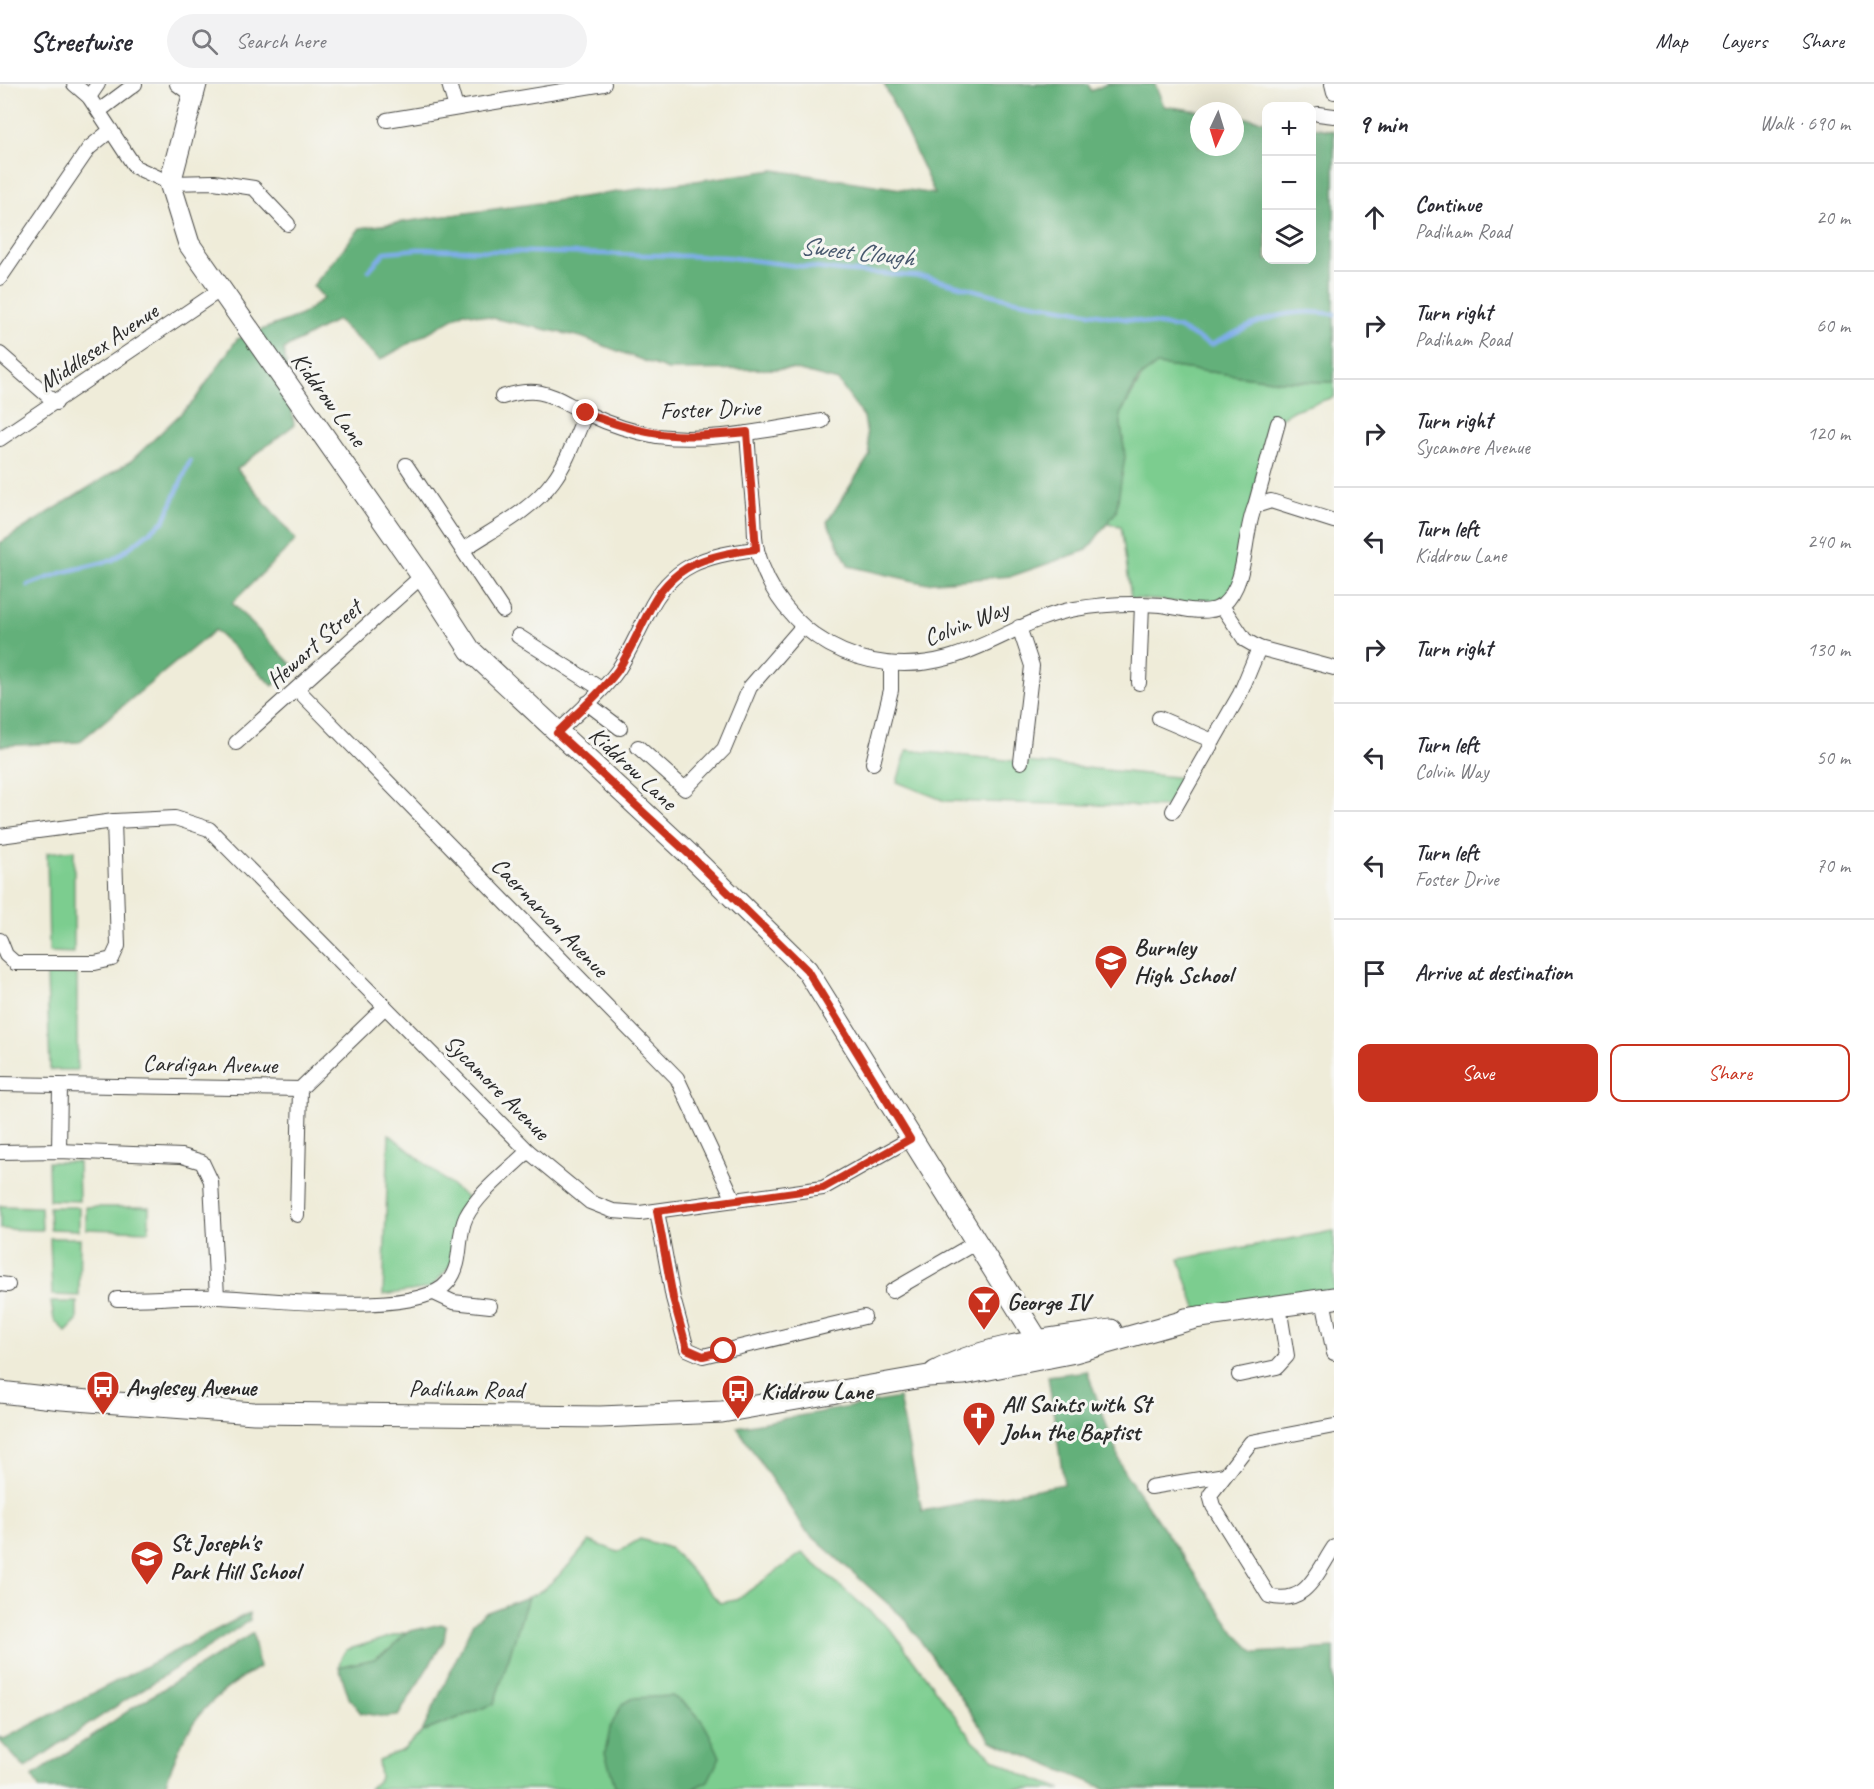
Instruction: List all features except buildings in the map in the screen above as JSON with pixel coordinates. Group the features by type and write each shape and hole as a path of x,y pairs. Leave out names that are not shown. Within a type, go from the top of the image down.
{"main road":[{"path":"170,183 189,88"},
{"name":"Kiddrow Lane","path":"170,183 189,244 422,576 470,650 692,857 807,970 910,1139 1043,1349"},
{"name":"Padiham Road","path":"0,1392 62,1399 254,1413 600,1417 722,1412 928,1376 957,1360 1043,1349 1199,1317 1328,1299"}],"street":[{"path":"74,84 89,97 135,167 170,183 214,182 254,188 288,224"},
{"path":"89,97 98,84"},
{"path":"99,111 135,84"},
{"path":"449,84 456,108"},
{"path":"387,120 604,84"},
{"path":"1332,84 1334,92"},
{"path":"1318,114 1334,116"},
{"path":"0,278 89,148 111,130"},
{"name":"Middlesex Avenue","path":"0,439 57,403 220,290"},
{"path":"0,354 57,403"},
{"name":"Foster Drive","path":"502,397 517,392 547,393 614,424 657,435 679,437 747,432 822,421"},
{"path":"464,549 534,503 544,492 563,464 586,413"},
{"path":"1278,423 1254,509 1238,581 1222,606 1245,640 1259,648 1334,668"},
{"name":"Colvin Way","path":"747,432 756,549 769,583 784,608 802,627 820,640 851,655 891,665 929,663 951,657 1047,615 1076,609 1142,604 1210,610 1222,606"},
{"path":"406,465 464,549 503,611"},
{"path":"1254,509 1271,501 1334,521"},
{"path":"557,733 601,689 626,658 648,610 665,586 681,570 702,559 756,549"},
{"name":"Hewart Street","path":"236,743 298,690 422,576"},
{"path":"1139,683 1142,604"},
{"path":"638,747 686,789 724,749 750,687 802,627"},
{"path":"1019,627 1032,666 1021,762"},
{"path":"518,636 601,689"},
{"path":"1173,811 1240,694 1259,648"},
{"path":"873,763 891,690 891,665"},
{"name":"Caernarvon Avenue","path":"298,690 676,1078 734,1200"},
{"path":"587,703 620,728"},
{"path":"1159,717 1213,741"},
{"name":"Sycamore Avenue","path":"0,836 114,821 175,818 209,829 528,1151 590,1202 613,1210 640,1213 823,1188 910,1139"},
{"path":"0,940 6,955 15,963 95,963 112,959 118,946 114,821"},
{"name":"Cardigan Avenue","path":"0,1084 300,1089 385,1006"},
{"path":"59,1151 60,1085"},
{"path":"297,1215 300,1089"},
{"path":"0,1152 59,1151 182,1156 202,1162 212,1181 217,1297"},
{"path":"436,1294 449,1282 457,1267 465,1220 472,1206 528,1151"},
{"path":"657,1211 673,1298 687,1349 703,1356 864,1317"},
{"path":"892,1291 975,1243"},
{"path":"117,1299 217,1297 332,1304 380,1302 436,1294 453,1302 490,1306"},
{"path":"1328,1299 1334,1353"},
{"path":"1239,1375 1277,1368 1287,1356 1279,1306"},
{"path":"1334,1426 1251,1442 1210,1495 1213,1506 1269,1596 1281,1600 1298,1597 1309,1586 1334,1547"},
{"path":"1151,1487 1225,1475"}],"green space":[{"path":"884,84 1088,84 1091,91 1107,84 1155,84 1164,106 1190,110 1190,156 1244,156 1244,117 1262,120 1262,264 1316,264 1316,128 1334,131 1334,382 1280,381 1157,365 1139,378 1120,415 1125,457 1116,512 1087,550 1012,576 923,583 849,566 827,522 870,455 864,417 838,381 792,369 668,370 581,337 464,312 380,360 337,320 284,349 294,425 237,469 296,540 232,603 293,666 273,686 215,630 79,742 0,746 0,543 131,461 194,401 237,339 301,315 324,298 313,286 360,228 774,170 935,194"},
{"path":"1157,365 1280,381 1334,382 1334,397 1294,410 1270,424 1238,581 1222,606 1131,598 1121,526 1107,524 1124,450 1120,415 1143,375"},
{"path":"907,750 1184,778 1172,807 945,801 897,782"},
{"path":"74,850 74,953 49,952 47,853"},
{"path":"77,974 77,1070 50,1070 47,975"},
{"path":"389,1134 467,1198 452,1264 431,1288 383,1295"},
{"path":"48,1162 78,1162 79,1201 49,1200"},
{"path":"0,1206 41,1207 42,1230 0,1229"},
{"path":"49,1207 79,1207 79,1230 50,1229"},
{"path":"86,1207 149,1207 149,1231 86,1229"},
{"path":"1334,1231 1334,1298 1199,1317 1179,1259"},
{"path":"50,1238 80,1238 79,1296 52,1295"},
{"path":"51,1302 77,1302 77,1321 66,1332 54,1320"},
{"path":"1087,1371 1123,1470 1235,1633 1255,1653 1334,1648 1334,1789 1106,1789 991,1741 905,1619 805,1530 737,1427 899,1398 922,1511 1064,1484 1048,1376"},
{"path":"640,1539 670,1548 720,1603 736,1600 802,1553 892,1631 973,1740 993,1758 1023,1775 1062,1789 369,1789 380,1778 378,1760 403,1750 422,1732 494,1704 528,1597 552,1582 589,1541 618,1552"},
{"path":"528,1597 494,1704 422,1732 473,1623 485,1613"},
{"path":"249,1613 250,1620 25,1768 0,1741 0,1737 4,1739"},
{"path":"441,1624 446,1626 444,1641 398,1716 385,1717 361,1713 349,1698 339,1667 374,1659 392,1648 406,1632"},
{"path":"406,1632 392,1648 374,1659 339,1667 346,1650"},
{"path":"253,1633 259,1667 223,1692 198,1717 180,1748 164,1789 40,1789 32,1777 134,1707"},
{"path":"672,1696 697,1714 720,1757 708,1781 694,1789 622,1789 615,1786 605,1753 610,1728 622,1704 633,1698"}],"waterway":[{"name":"Sweet Clough","path":"369,270 385,252 418,249 725,257 841,271 927,277 1009,299 1178,328 1211,345 1270,318 1299,313 1334,314"},
{"name":"Sweet Clough","path":"28,585 64,572 113,560 164,521 190,461"}],"place":[{"name":"Burnley High School","path":"1111,990"},
{"name":"George IV","path":"984,1331"},
{"name":"Anglesey Avenue","path":"103,1416"},
{"name":"Kiddrow Lane","path":"738,1420"},
{"name":"All Saints with St John the Baptist","path":"979,1447"},
{"name":"St Joseph's Park Hill School","path":"147,1586"}],"route":[{"path":"586,413 614,424 657,435 679,437 747,432 756,549 727,552 702,559 681,570 665,586 648,610 626,658 615,673 557,733 692,857 807,970 910,1139 823,1188 749,1196 710,1205 657,1211 673,1298 687,1349 703,1356 724,1351"}]}
